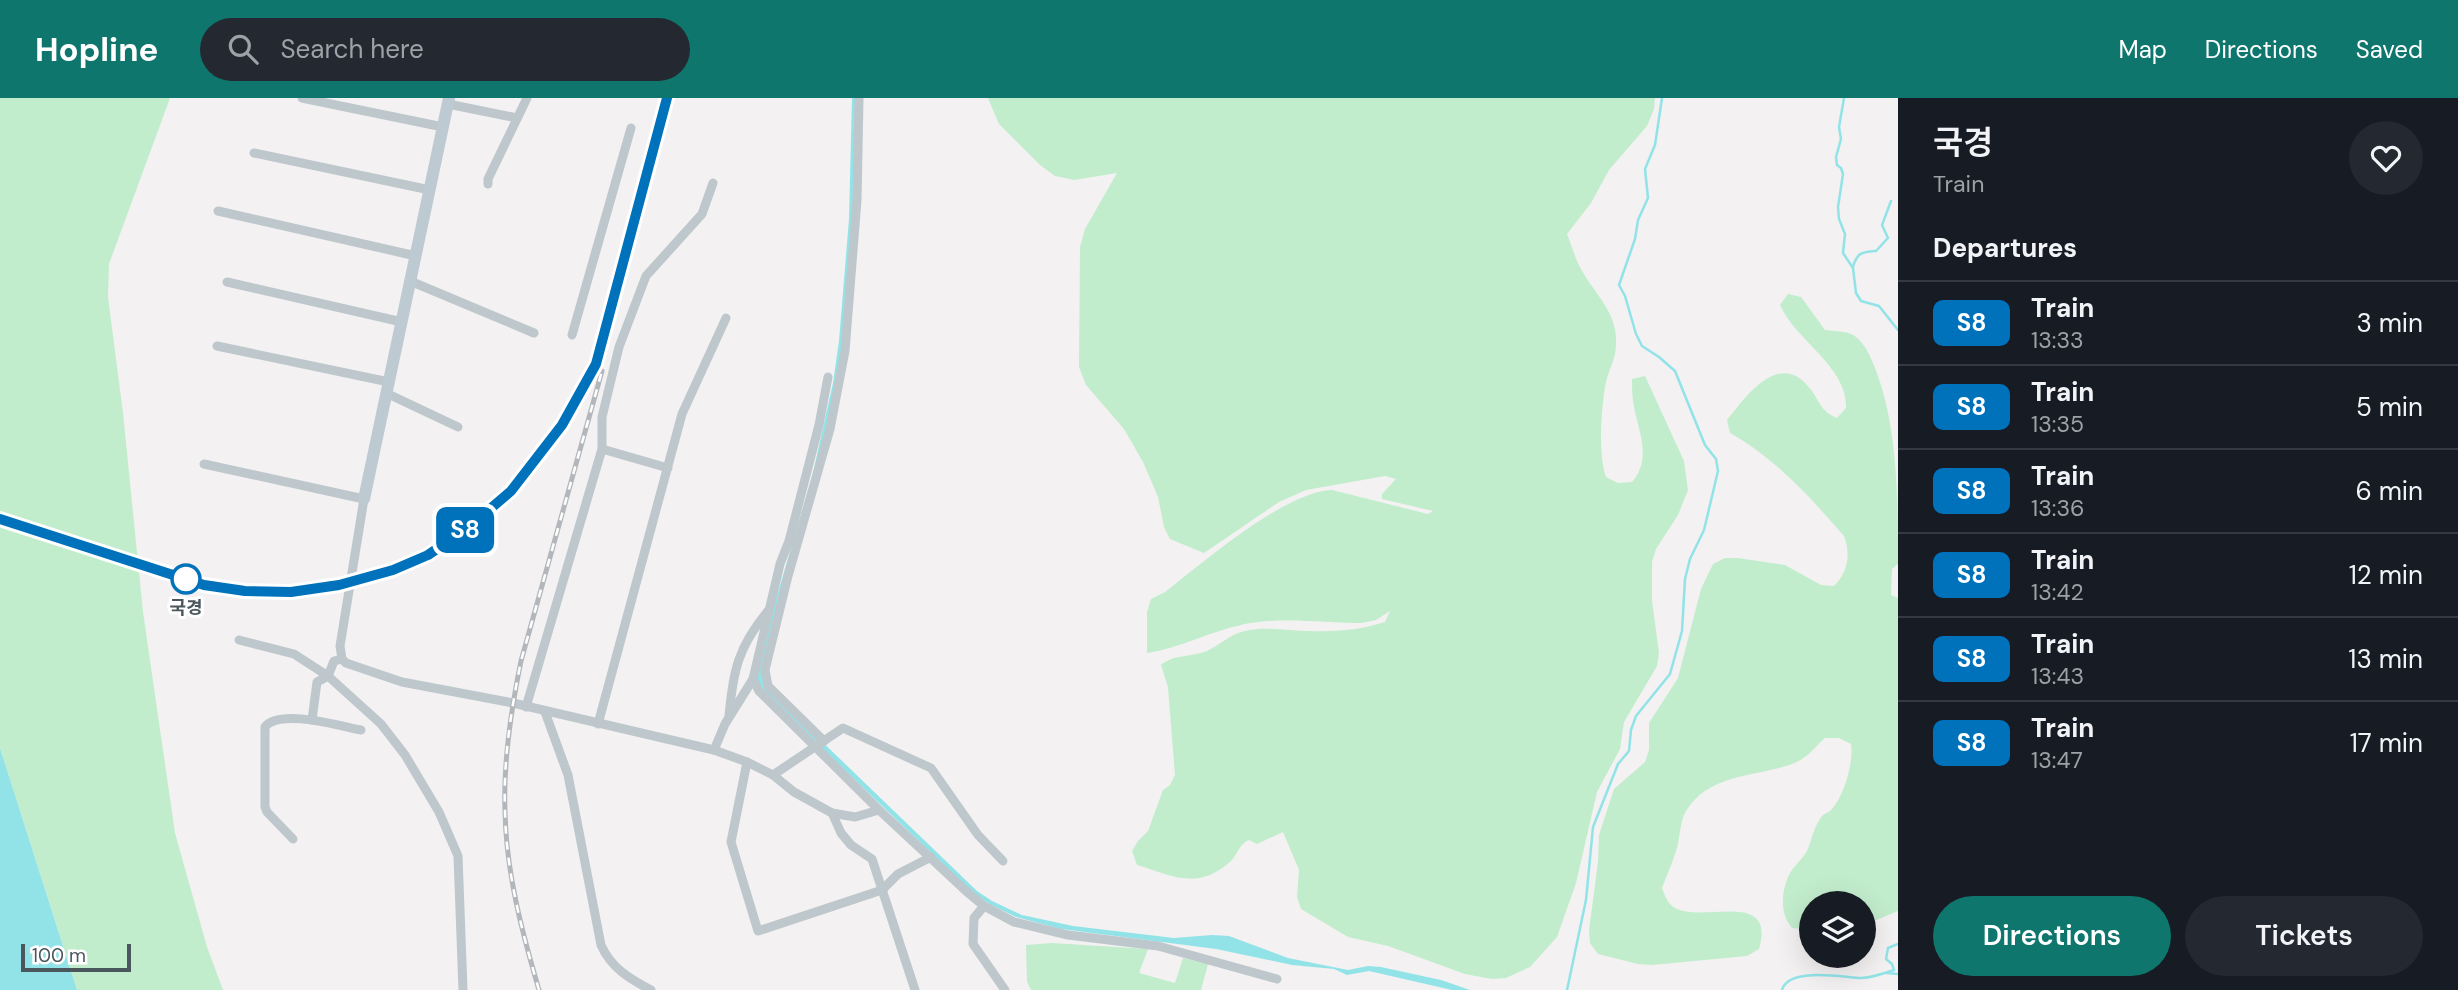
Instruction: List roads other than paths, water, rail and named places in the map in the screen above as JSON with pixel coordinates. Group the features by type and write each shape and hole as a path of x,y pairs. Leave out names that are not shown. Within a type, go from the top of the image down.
{"street":[{"path":"302,98 443,127"},
{"path":"488,184 527,98"},
{"path":"859,98 857,200 845,351 830,429 788,576 765,670 768,686 879,810 984,906 1014,922 1043,930 1158,946 1277,979"},
{"path":"312,720 317,682 337,672 341,666 340,646 364,499 449,101 517,118"},
{"path":"572,335 631,128"},
{"path":"254,153 430,190"},
{"path":"526,707 602,449 602,417 619,347 646,276 702,214 713,183"},
{"path":"218,211 416,256"},
{"path":"410,281 534,333"},
{"path":"227,282 402,322"},
{"path":"598,724 682,414 726,318"},
{"path":"217,346 388,387 458,427"},
{"path":"714,750 752,679 816,438 828,377"},
{"path":"602,449 668,468"},
{"path":"204,464 364,499"},
{"path":"729,718 733,681 744,643 769,610"},
{"path":"239,640 294,654 328,676 381,724 405,755 439,811 455,845 460,869 463,990"},
{"path":"342,659 402,682 714,750 773,775 794,792 832,813 855,817 879,810"},
{"path":"752,679 759,691 820,743"},
{"path":"545,712 568,775 601,944 610,962 628,977 651,990"},
{"path":"293,839 265,807 265,727 269,722 278,719 312,720 361,730"},
{"path":"773,775 843,728 931,768 978,835 1003,861"},
{"path":"747,762 731,842 758,932 882,890 898,874 931,857"},
{"path":"832,813 841,833 851,845 872,859 915,990"},
{"path":"984,906 974,918 973,944 1004,990"},
{"path":"628,977 632,990"}],"water":[{"path":"852,98 856,98 854,190 843,342 828,426 763,672 785,706 977,891 1022,915 1073,926 1174,938 1229,936 1288,958 1348,970 1368,966 1381,967 1441,980 1470,990 1452,990 1369,971 1347,975 1334,969 1292,965 1216,949 1061,929 1016,917 972,892 763,692 757,679 766,633 812,477 833,383 849,219"},
{"path":"0,748 77,990 0,990"}],"waterway":[{"path":"1567,990 1586,900 1593,827 1618,764 1629,751 1631,730 1636,716 1670,674 1682,631 1685,579 1690,559 1704,530 1718,471 1716,459 1705,445 1675,371 1642,346 1619,285 1635,239 1638,220 1648,198 1645,169 1655,145 1662,98"},
{"path":"1844,98 1839,127 1841,139 1836,157 1837,165 1843,174 1838,207 1845,234 1843,253 1853,268 1856,293 1861,301 1879,306 1898,330"},
{"path":"1853,267 1859,256 1876,251 1888,238 1882,225 1891,201"},
{"path":"1782,990 1786,983 1804,976 1865,978 1894,970 1886,959 1888,948 1898,944"},
{"path":"1887,973 1898,974"}],"railway":[{"path":"0,519 204,585 245,591 291,592 339,585 393,570 427,555 469,527 511,491 562,425 596,364 667,98"},
{"path":"539,990 521,924 508,857 505,811 507,754 521,661 602,371"}],"train":[{"name":"S8","path":"0,519 204,585 245,591 291,592 339,585 393,570 428,555 498,504 533,466 562,425 596,364 667,98"}],"place":[{"name":"국경","path":"186,579"}]}
